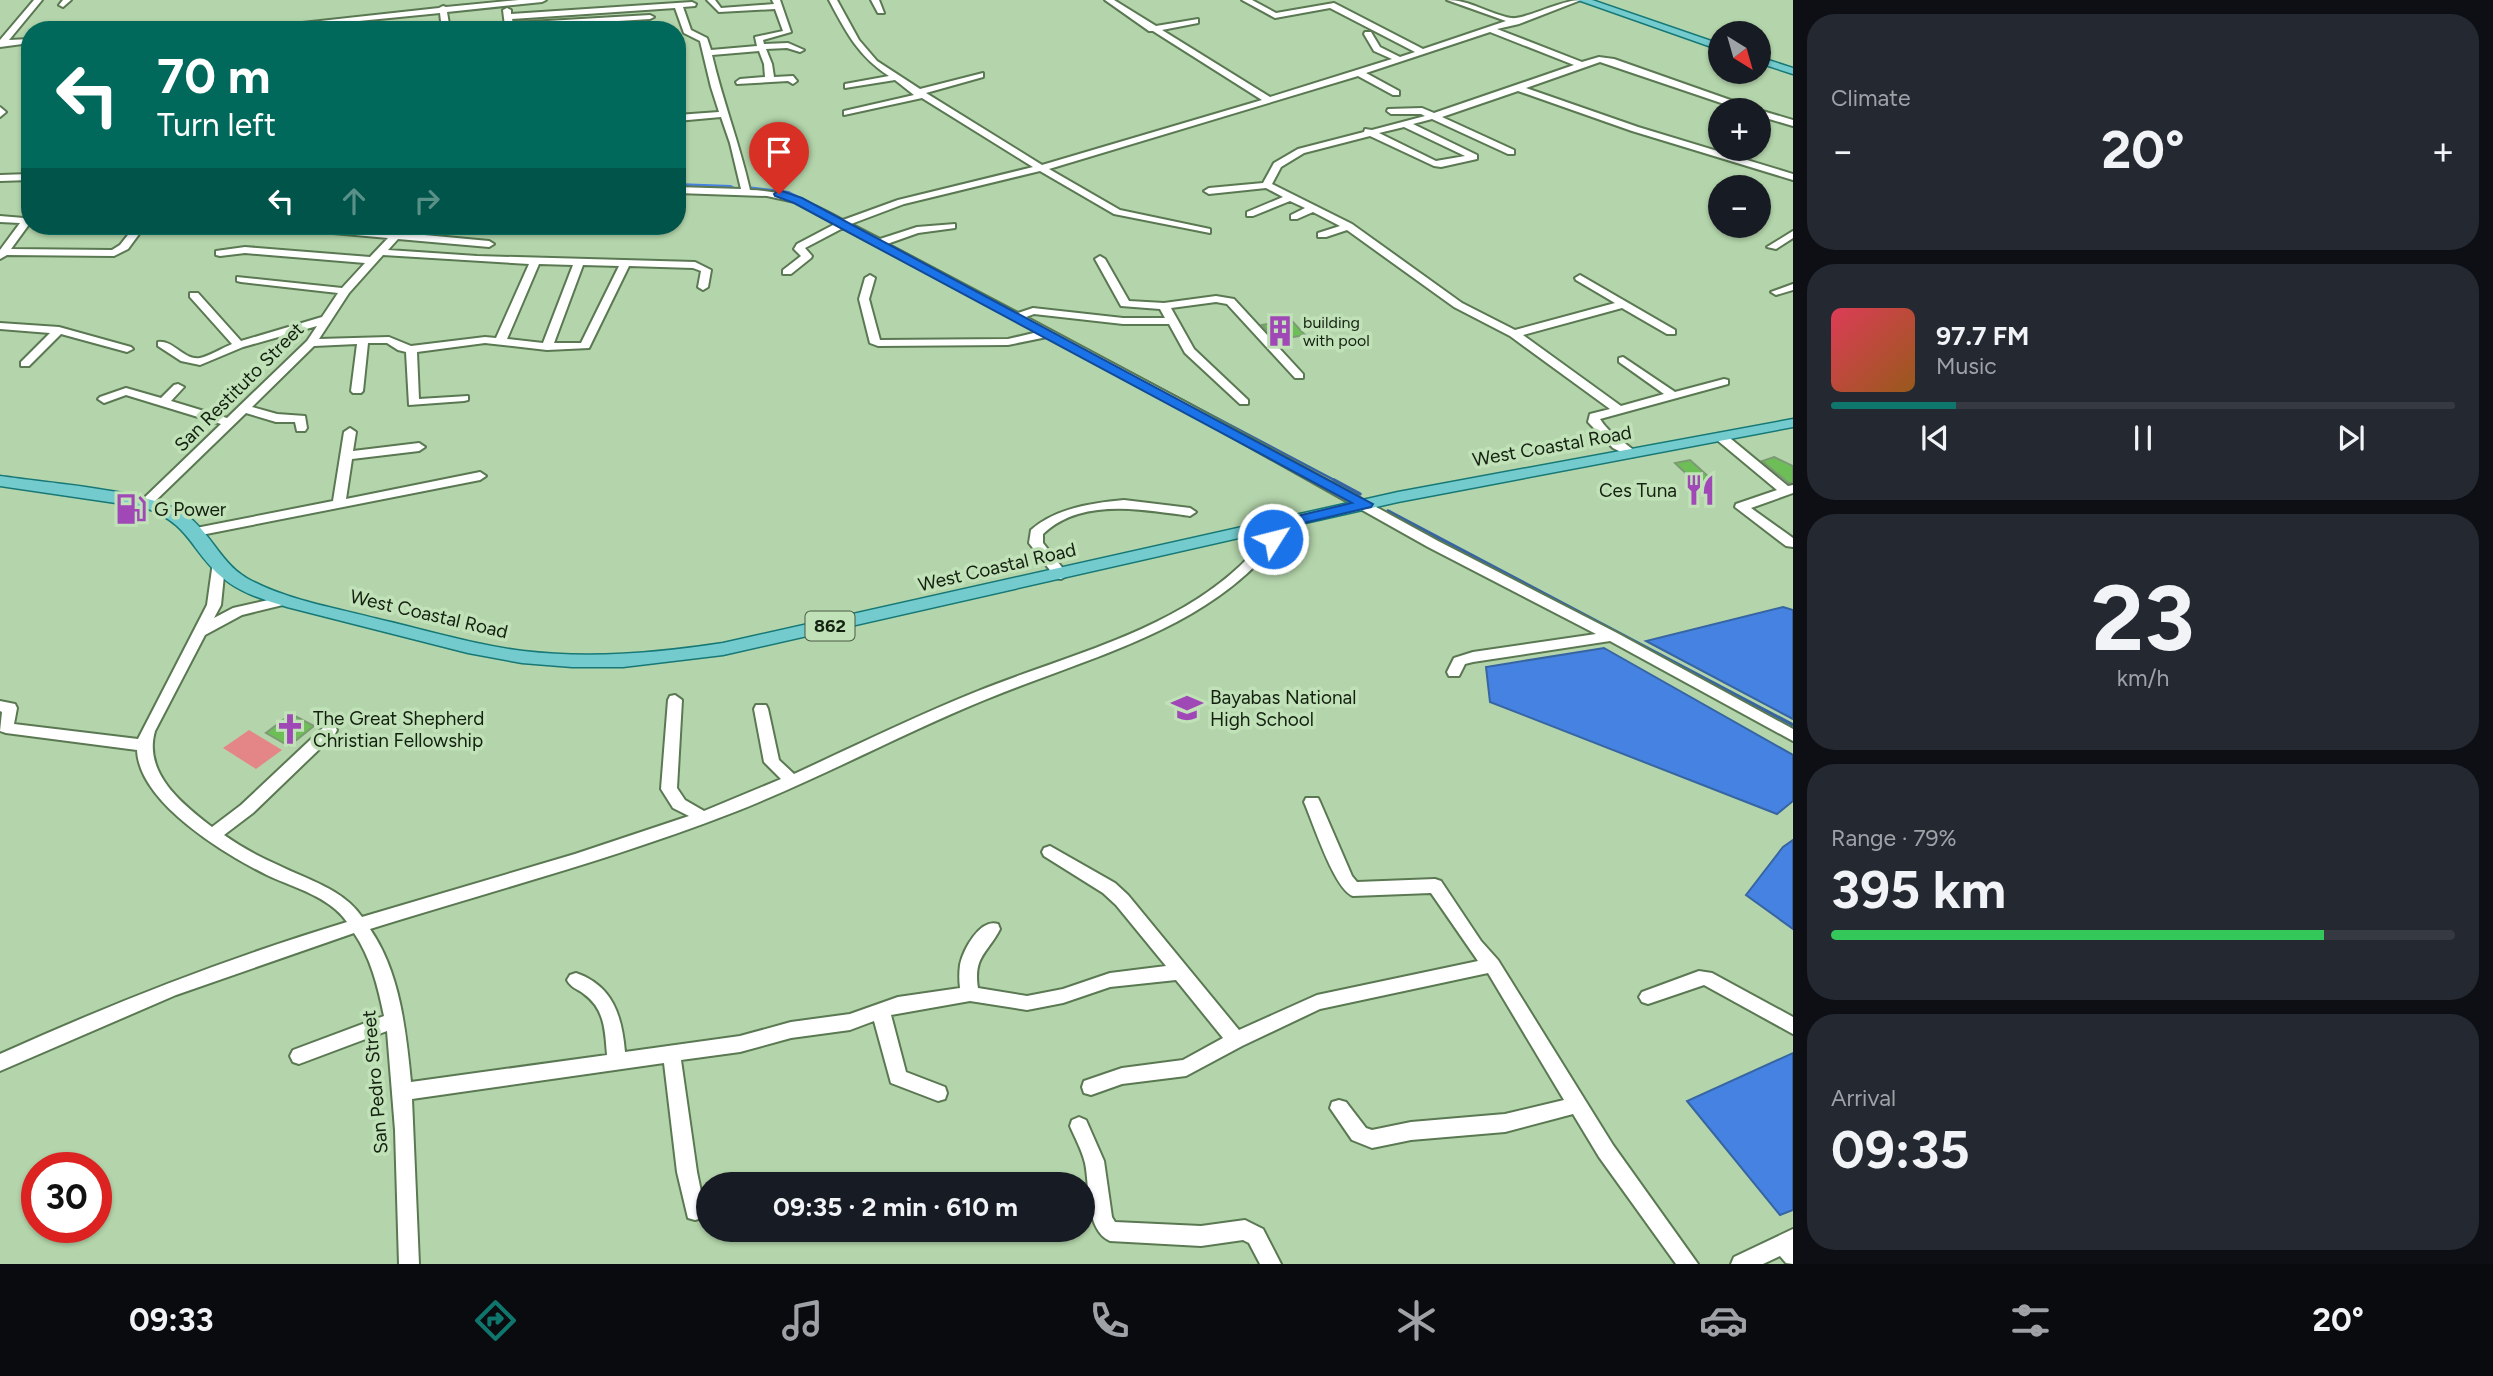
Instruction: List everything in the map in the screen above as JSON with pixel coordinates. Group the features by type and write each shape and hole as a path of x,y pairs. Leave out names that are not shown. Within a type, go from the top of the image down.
{"main road":[{"path":"1583,0 1708,43"},
{"path":"1771,64 1793,71"},
{"name":"West Coastal Road","path":"218,565 243,584 286,600 523,658 668,658 723,649 1061,575 1366,504 1793,423"},
{"name":"862","path":"0,481 146,503 177,514 196,532 218,565"}],"street":[{"path":"1,44 38,0"},
{"path":"400,0 401,12"},
{"path":"322,21 542,0"},
{"path":"574,0 576,21"},
{"path":"711,0 719,10 777,3 787,32 760,37 770,80"},
{"path":"833,0 855,41 874,63 919,95 1117,212 1206,231"},
{"path":"876,0 881,12"},
{"path":"1109,0 1269,100"},
{"path":"1246,0 1275,16 1331,5 1422,52"},
{"path":"1451,0 1517,22"},
{"path":"787,272 807,257 799,249 801,246 842,224 901,202 1040,168 1360,73 1577,0"},
{"path":"506,2 507,21"},
{"path":"647,4 651,21"},
{"path":"507,17 647,4 692,4"},
{"path":"678,5 683,21"},
{"path":"443,8 445,21"},
{"path":"623,21 650,17"},
{"path":"1152,29 1195,21"},
{"path":"686,29 702,37 746,192"},
{"path":"1492,30 1582,65"},
{"path":"1368,34 1377,49 1400,60"},
{"path":"1,44 21,42"},
{"path":"708,54 788,45 800,50"},
{"path":"1267,185 1277,165 1290,156 1368,131 1436,116 1599,59 1716,98"},
{"path":"1360,73 1396,93"},
{"path":"847,113 919,95 980,75"},
{"path":"740,82 790,78 793,81"},
{"path":"848,86 894,78"},
{"path":"1516,87 1635,129 1793,177"},
{"path":"1391,111 1413,110 1436,116 1511,152"},
{"path":"686,117 726,114"},
{"path":"1771,117 1793,123"},
{"path":"1368,131 1434,163 1474,157 1404,123"},
{"path":"0,178 21,177"},
{"path":"1209,191 1267,185 1348,226 1458,305 1514,334 1617,409"},
{"path":"686,190 792,197 842,224 883,241 1019,315 1047,334 1366,504 1433,544 1612,636 1793,736"},
{"path":"1250,214 1291,197"},
{"path":"1294,217 1313,208"},
{"path":"0,219 21,219"},
{"path":"883,241 917,230 951,226"},
{"path":"1322,235 1348,226"},
{"path":"2,255 21,230"},
{"path":"1772,247 1793,234"},
{"path":"2,255 114,253 124,247 133,235"},
{"path":"395,235 489,244"},
{"name":"San Restituto Street","path":"146,503 246,409 311,343 345,291 395,235"},
{"path":"220,253 245,250 371,261"},
{"path":"380,252 579,263 701,266 706,270 702,287"},
{"path":"1100,259 1125,304 1164,306 1216,299 1230,301 1299,376"},
{"path":"501,340 535,261"},
{"path":"547,347 579,263"},
{"path":"311,343 389,340 402,348 411,349 501,340 547,347 587,345 625,264"},
{"path":"870,278 864,299 874,341 878,343 1008,342 1047,334"},
{"path":"1580,278 1671,332"},
{"path":"241,279 345,291"},
{"path":"1776,292 1793,288"},
{"path":"194,295 239,345"},
{"path":"1514,334 1624,304"},
{"path":"1164,306 1200,364 1244,402"},
{"path":"1019,315 1171,321"},
{"path":"162,344 185,359 200,362 229,352 239,345 328,319"},
{"path":"0,326 59,330 127,349"},
{"path":"25,364 59,330"},
{"path":"357,391 363,340"},
{"path":"411,349 412,402 464,398"},
{"path":"1623,360 1674,396"},
{"path":"1631,453 1617,445 1593,419 1617,409 1724,382"},
{"path":"163,402 178,387"},
{"path":"104,399 126,391 231,423"},
{"path":"246,409 279,418 301,419 301,428"},
{"path":"339,504 350,432"},
{"path":"1721,436 1789,490"},
{"path":"345,456 419,447"},
{"path":"196,532 480,476"},
{"path":"1789,490 1741,507 1791,543"},
{"path":"1061,575 1036,543 1036,533 1044,525 1094,508 1121,504 1191,512"},
{"path":"0,1063 115,1011 228,968 551,869 703,817 793,782 927,718 1195,607 1243,571 1273,539 1281,524"},
{"path":"0,706 10,708 6,728 143,745 172,682 214,605 218,565"},
{"path":"201,631 238,611 286,600"},
{"path":"1454,672 1459,661 1473,657 1612,636"},
{"path":"675,700 669,789 679,804 703,817"},
{"path":"761,709 772,762 793,782"},
{"path":"212,836 247,809 330,730"},
{"name":"San Pedro Street","path":"143,745 149,773 174,805 212,836 259,864 324,895 348,911 360,926 380,968 394,1020 409,1264"},
{"path":"1312,802 1350,887 1361,890 1428,884 1435,886 1475,946 1492,965 1576,1105 1688,1264"},
{"path":"1050,852 1115,893 1236,1040"},
{"path":"970,994 966,973 968,961 974,948 992,929"},
{"path":"1091,1087 1122,1076 1186,1068 1236,1040 1328,998 1492,965"},
{"path":"400,1092 740,1044 881,1013 898,1005 970,994 1027,1003 1063,996 1110,979 1179,972"},
{"path":"1648,997 1699,978 1706,978 1793,1026"},
{"path":"576,980 594,989 607,1003 612,1015 618,1060"},
{"path":"881,1013 898,1077 938,1093"},
{"path":"299,1056 394,1020"},
{"path":"671,1052 683,1118 688,1182 695,1211"},
{"path":"1339,1108 1359,1134 1372,1139 1411,1131 1505,1123 1576,1105"},
{"path":"1079,1126 1094,1161 1103,1220 1110,1231 1201,1236 1245,1230 1256,1236 1271,1264"},
{"path":"1741,1264 1790,1246"}],"shaded area":[{"path":"249,730 282,750 256,769 223,748"}],"water":[{"path":"1783,607 1793,610 1793,719 1646,641"},
{"path":"1604,648 1793,755 1793,801 1777,814 1490,702 1486,667"},
{"path":"1793,840 1793,929 1746,895 1783,847"},
{"path":"1793,1053 1793,1210 1780,1215 1687,1101"}],"building":[{"name":"building with pool","path":"1291,320 1305,335 1276,340 1262,325"},
{"path":"1774,457 1793,466 1793,483 1789,483 1762,461"},
{"path":"1690,460 1711,479 1695,482 1675,463"},
{"name":"The Great Shepherd Christian Fellowship","path":"291,714 314,726 289,746 266,733"}],"waterway":[{"path":"686,186 731,188"},
{"path":"747,189 786,193 818,209"},
{"path":"885,242 995,301"},
{"path":"1039,324 1338,482"},
{"path":"1334,480 1360,494"},
{"path":"1388,511 1793,725"}],"place":[{"name":"building with pool","path":"1280,331"},
{"name":"Ces Tuna","path":"1700,490"},
{"name":"G Power","path":"131,509"},
{"name":"Bayabas National High School","path":"1187,708"},
{"name":"The Great Shepherd Christian Fellowship","path":"290,729"}],"route":[{"path":"779,194 798,200 1366,504 1281,524 1273,539"}]}
